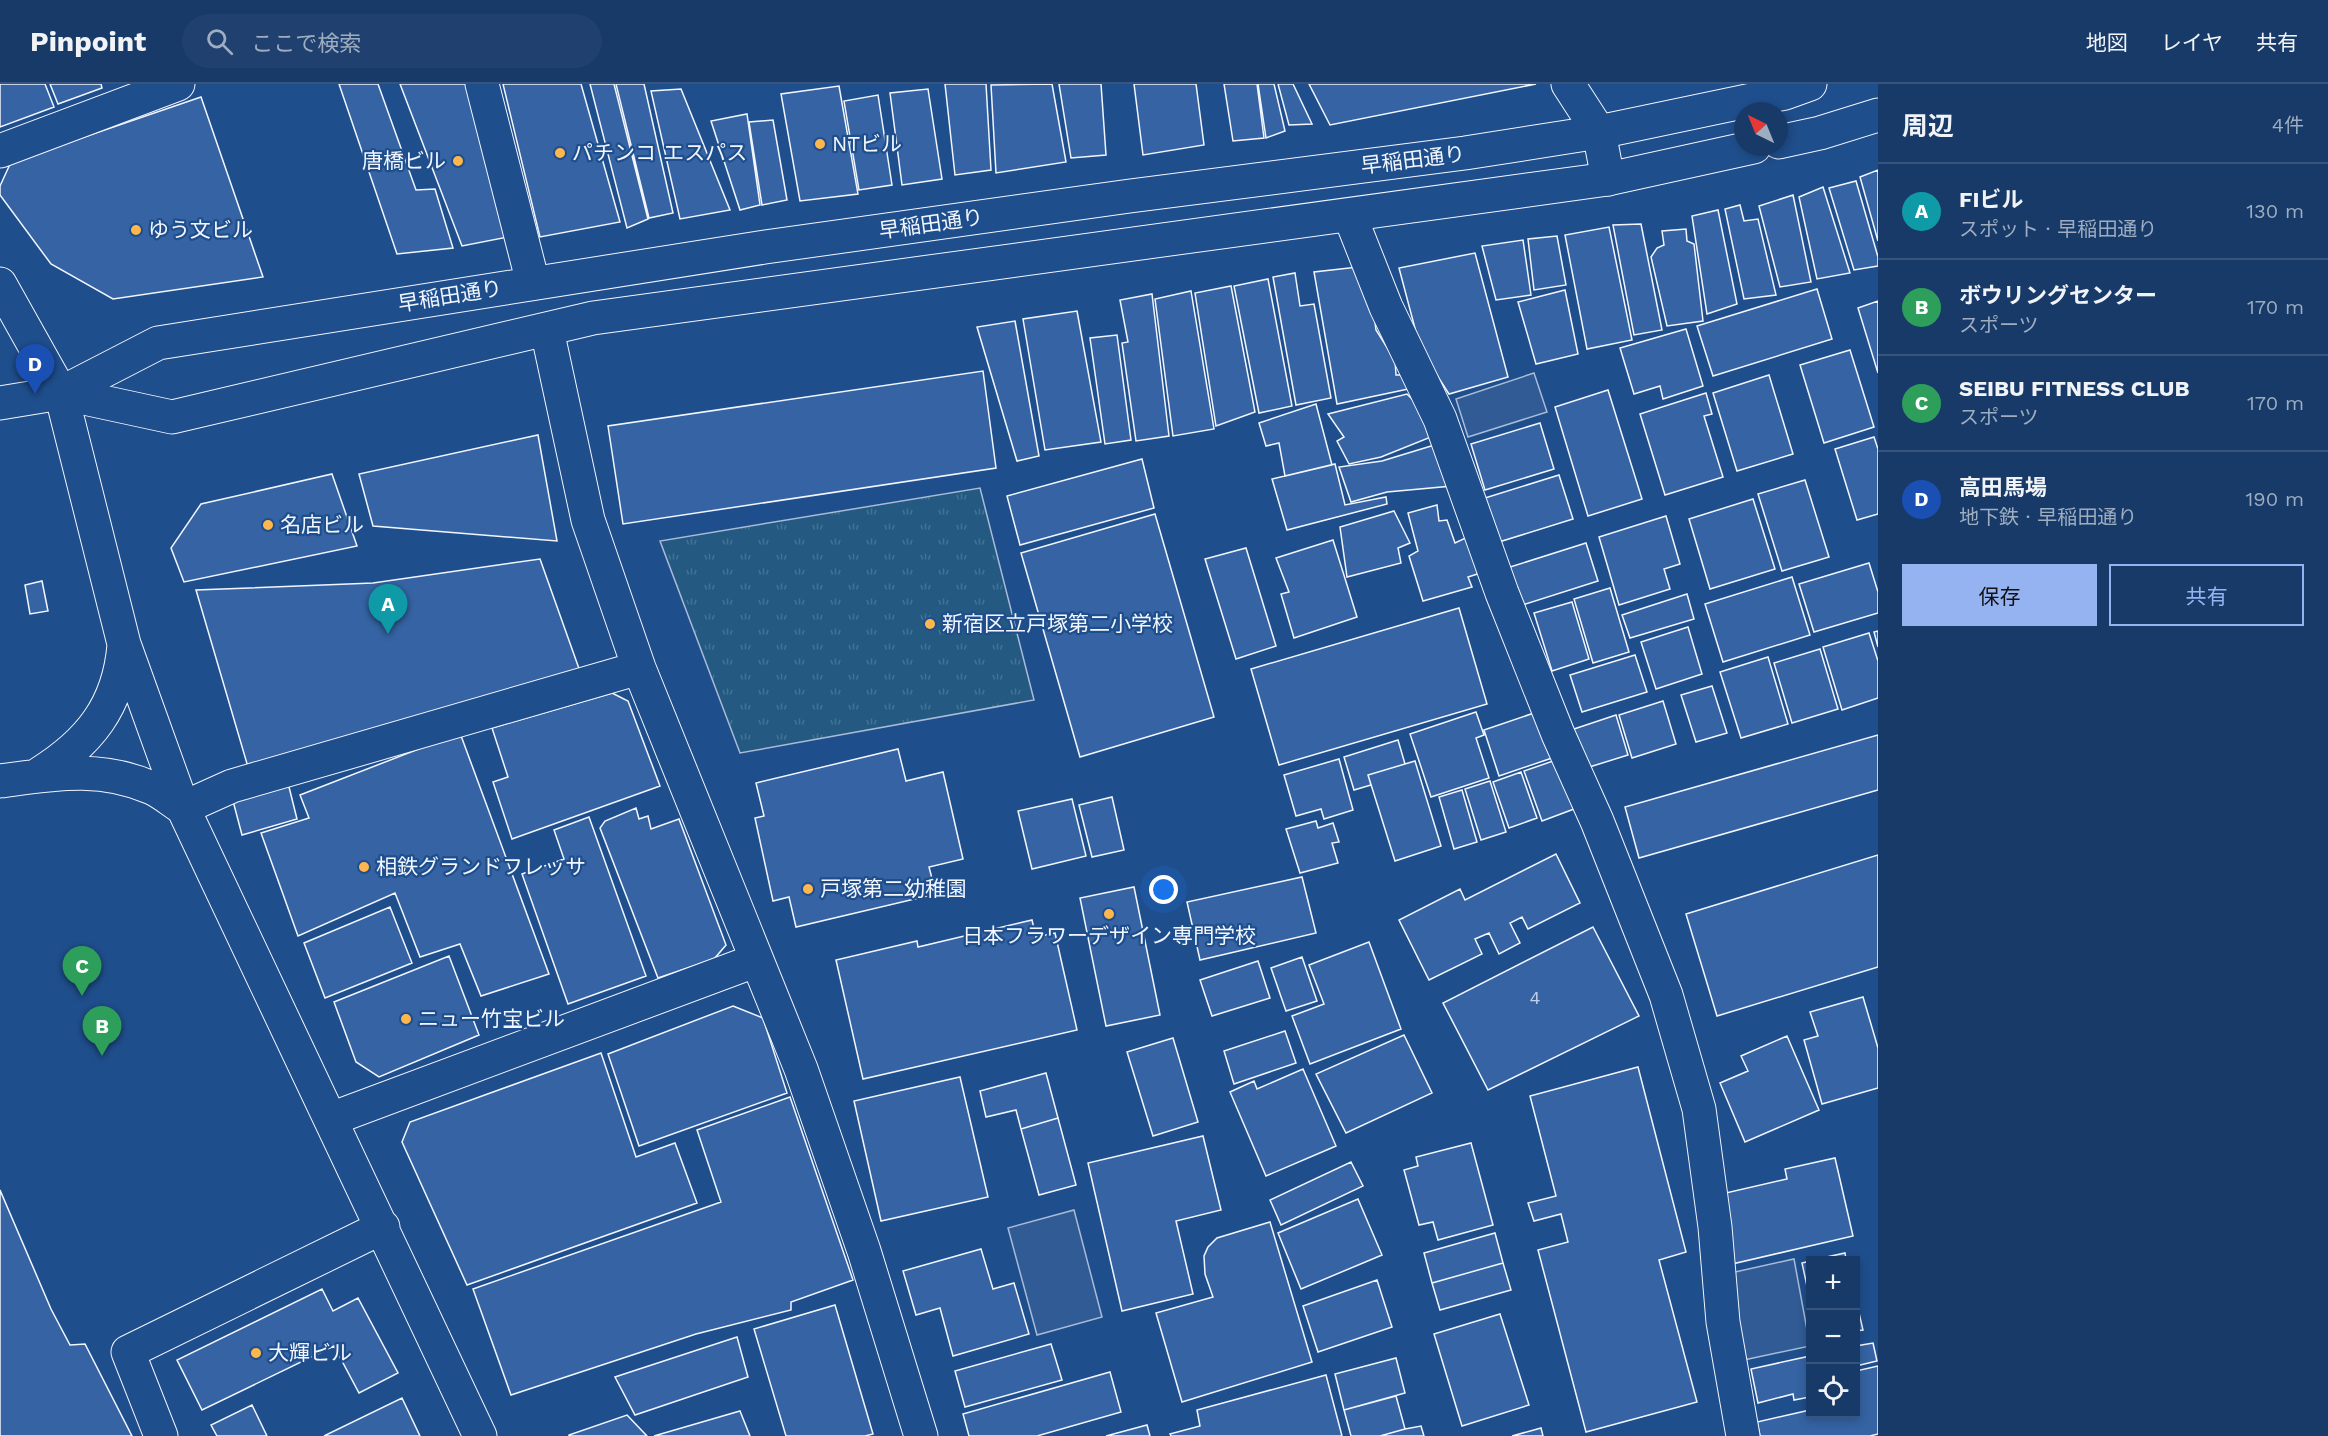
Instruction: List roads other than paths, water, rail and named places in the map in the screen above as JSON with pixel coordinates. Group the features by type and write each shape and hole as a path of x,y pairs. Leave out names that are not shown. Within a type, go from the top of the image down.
{"street":[{"path":"0,151 178,84"},
{"path":"482,84 533,283"},
{"path":"1568,84 1599,132 1608,178"},
{"name":"早稲田通り","path":"0,403 61,393 158,343 812,240 1465,153 1599,132 1785,93 1810,84"},
{"path":"1788,140 1820,133 1878,115"},
{"name":"早稲田通り","path":"61,393 172,417 593,318 770,292 1350,216 1608,178 1734,151"},
{"path":"1350,216 1386,307 1440,419 1502,593 1558,734 1597,821 1666,995 1699,1109 1715,1227 1723,1322 1743,1436"},
{"path":"0,284 61,393 124,644 183,808 480,1436"},
{"path":"547,330 588,520 639,668 801,1069 860,1240 921,1436"},
{"path":"37,775 63,759 84,740 98,722 117,685 124,644"},
{"path":"183,808 232,786 639,668"},
{"path":"0,781 78,771 115,777 152,789 183,808"},
{"path":"331,1119 757,960"},
{"path":"160,1436 128,1352 383,1227"}],"place":[{"name":"NTビル","path":"820,144"},
{"name":"パチンコ エスパス","path":"560,153"},
{"name":"唐橋ビル","path":"458,161"},
{"name":"ゆう文ビル","path":"136,230"},
{"name":"高田馬場","path":"35,394"},
{"name":"名店ビル","path":"268,525"},
{"name":"新宿区立戸塚第二小学校","path":"930,624"},
{"name":"FIビル","path":"388,634"},
{"name":"相鉄グランドフレッサ","path":"364,867"},
{"name":"戸塚第二幼稚園","path":"808,889"},
{"name":"日本フラワーデザイン専門学校","path":"1109,914"},
{"name":"SEIBU FITNESS CLUB","path":"82,996"},
{"name":"ニュー竹宝ビル","path":"406,1019"},
{"name":"ボウリングセンター","path":"102,1056"},
{"name":"大輝ビル","path":"256,1353"}]}
